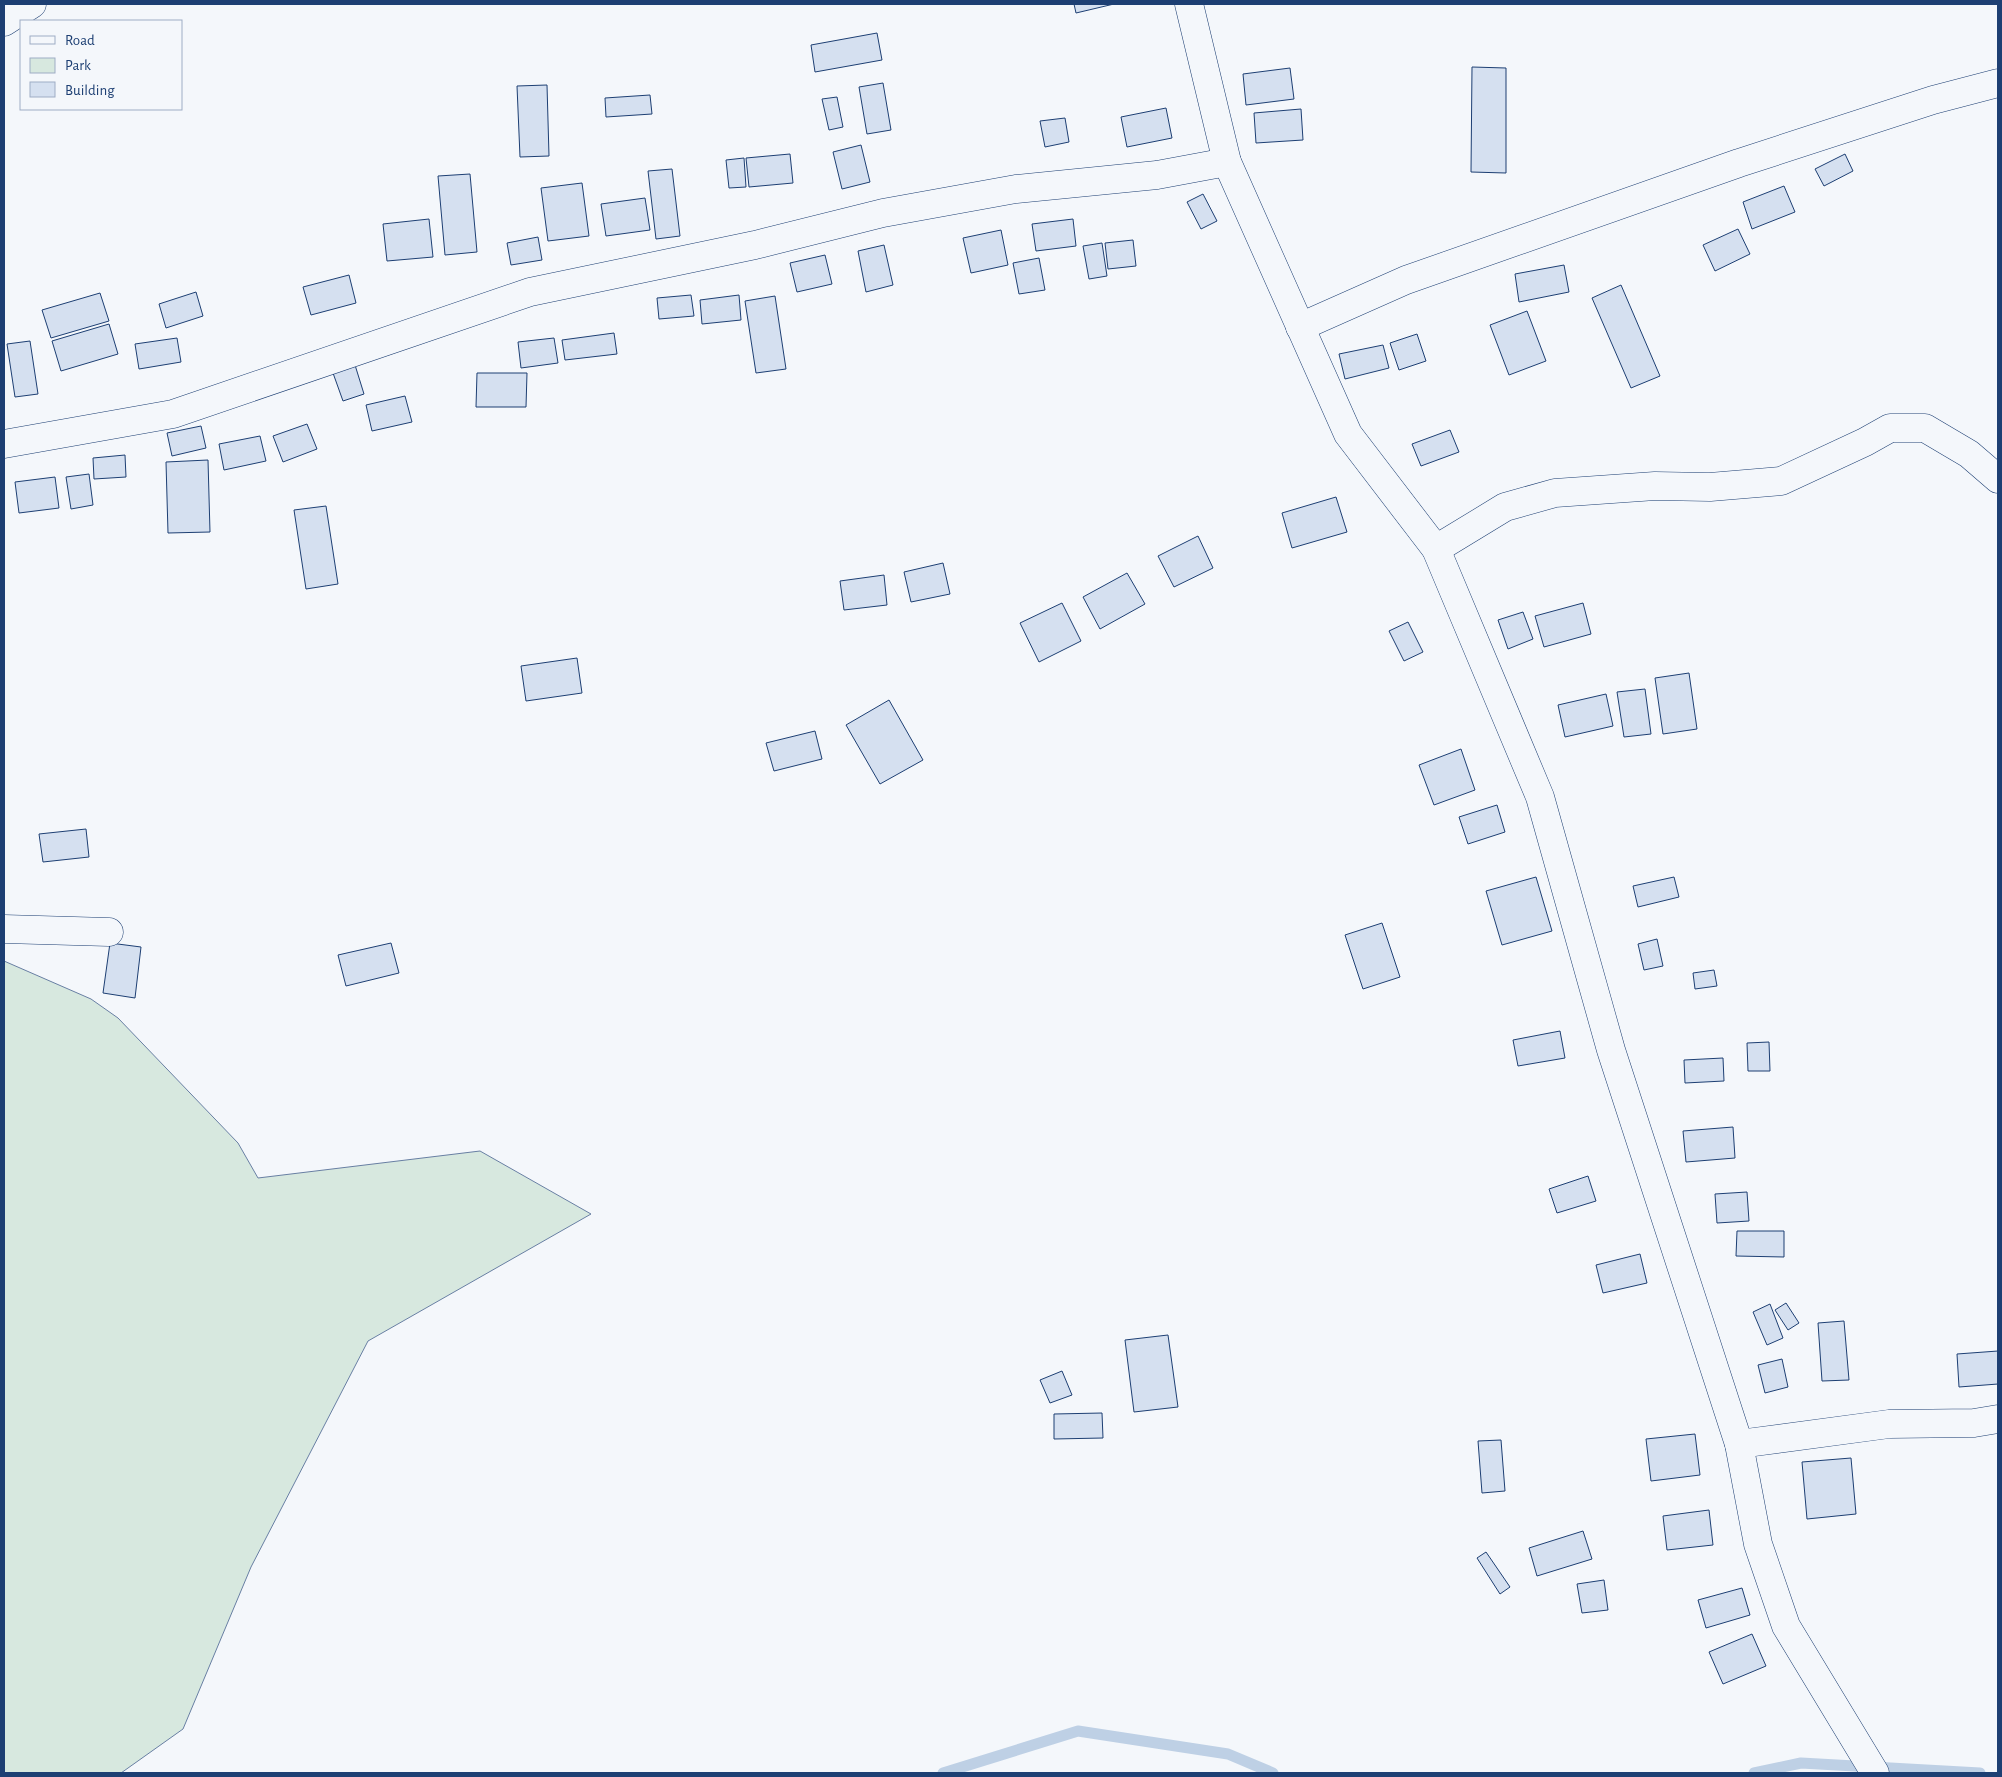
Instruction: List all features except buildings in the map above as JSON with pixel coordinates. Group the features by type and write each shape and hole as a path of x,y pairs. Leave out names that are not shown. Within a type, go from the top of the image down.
{"street":[{"path":"4,22 32,4"},
{"path":"1189,4 1227,162 1300,327 1348,434 1436,549 1540,797 1611,1050 1739,1444 1758,1544 1786,1626 1875,1773"},
{"path":"1300,327 1406,280 1739,163 1933,100 1998,83"},
{"path":"4,444 173,414 530,292 755,245 883,213 1016,189 1157,175 1227,162"},
{"path":"1436,549 1505,507 1555,494 1645,487 1710,487 1781,481 1865,442 1890,428 1925,428 1969,454 1998,479"},
{"path":"4,929 109,932"},
{"path":"1739,1444 1889,1424 1974,1423 1998,1419"}],"green space":[{"path":"4,961 91,999 118,1018 238,1143 258,1178 480,1151 591,1214 368,1341 251,1567 183,1729 121,1773 4,1773"}],"waterway":[{"path":"943,1773 1078,1731 1228,1754 1273,1773"},
{"path":"1754,1773 1801,1763 1980,1773"}]}
